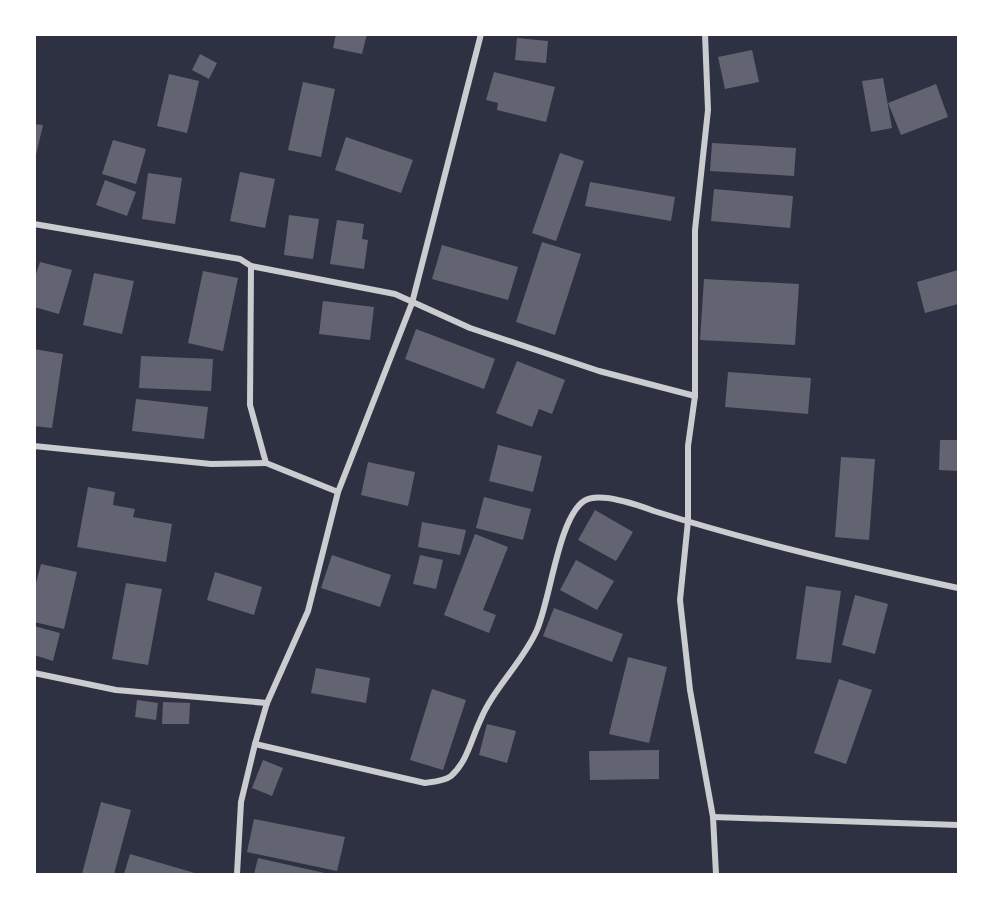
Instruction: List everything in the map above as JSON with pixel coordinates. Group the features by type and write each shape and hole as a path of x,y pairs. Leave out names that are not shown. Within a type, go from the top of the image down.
{"street":[{"path":"237,874 241,802 255,744 267,704 308,611 338,492 412,303 482,34"},
{"path":"705,34 708,110 695,230 695,396 688,446 688,521 680,600 690,690 713,817 716,874"},
{"path":"34,224 240,259 251,266 395,294 470,327 598,371 695,396"},
{"path":"251,266 250,405 266,463"},
{"path":"34,446 211,464 266,463 338,492"},
{"path":"255,744 425,783 449,778 463,762 481,717 536,632 573,512 585,500 600,498 626,502 829,561 958,588"},
{"path":"34,673 116,690 267,704"},
{"path":"713,817 958,825"}],"building":[{"path":"336,34 367,34 362,54 333,48"},
{"path":"517,38 548,41 546,63 515,60"},
{"path":"752,50 759,82 725,89 718,57"},
{"path":"200,54 217,63 209,79 192,70"},
{"path":"494,72 555,87 546,122 497,110 498,103 486,100"},
{"path":"169,74 199,81 187,133 157,126"},
{"path":"883,78 892,128 871,132 862,81"},
{"path":"303,82 335,89 321,157 288,150"},
{"path":"936,84 948,117 901,135 888,103"},
{"path":"34,124 43,125 35,159 34,159"},
{"path":"346,137 413,160 401,193 335,170"},
{"path":"113,140 146,149 136,184 102,174"},
{"path":"712,143 796,148 794,176 710,171"},
{"path":"560,153 584,161 556,241 532,233"},
{"path":"240,172 275,179 265,228 230,221"},
{"path":"148,173 182,178 175,224 142,219"},
{"path":"105,180 136,192 127,216 96,205"},
{"path":"590,182 675,197 671,221 585,206"},
{"path":"714,189 793,196 790,228 711,221"},
{"path":"289,215 319,219 313,259 284,255"},
{"path":"337,220 364,224 362,239 368,240 364,269 330,264"},
{"path":"542,242 581,254 555,335 516,322"},
{"path":"442,245 518,267 508,300 432,279"},
{"path":"40,262 72,270 59,314 34,307 34,280"},
{"path":"958,270 958,304 925,313 917,282"},
{"path":"203,271 238,278 223,351 188,343"},
{"path":"94,273 134,281 122,334 83,325"},
{"path":"704,279 799,284 795,345 700,340"},
{"path":"323,301 374,307 370,340 319,334"},
{"path":"416,329 495,359 484,389 405,359"},
{"path":"34,349 63,354 52,428 34,426"},
{"path":"141,356 213,359 211,391 139,388"},
{"path":"517,361 565,380 552,414 539,409 532,427 496,413"},
{"path":"728,372 811,378 808,414 725,407"},
{"path":"136,399 208,407 204,439 132,431"},
{"path":"940,440 958,440 958,471 939,470"},
{"path":"498,445 542,456 533,492 489,481"},
{"path":"841,457 875,459 869,540 835,537"},
{"path":"368,462 415,472 408,506 361,495"},
{"path":"88,487 115,492 113,505 135,509 133,517 172,524 166,562 77,547"},
{"path":"484,497 531,509 523,540 476,528"},
{"path":"595,510 633,532 616,561 578,540"},
{"path":"422,522 466,530 460,555 418,547"},
{"path":"475,534 508,547 483,610 496,615 489,633 444,615"},
{"path":"332,555 391,575 380,607 321,588"},
{"path":"420,555 443,560 436,589 413,584"},
{"path":"576,560 614,581 597,610 560,590"},
{"path":"41,564 77,572 64,629 34,622 34,591"},
{"path":"215,572 262,587 254,615 207,600"},
{"path":"126,583 162,589 148,665 112,659"},
{"path":"806,586 841,591 831,663 796,659"},
{"path":"855,595 888,604 875,654 842,645"},
{"path":"554,608 623,634 612,662 543,636"},
{"path":"34,626 60,633 53,661 34,655"},
{"path":"628,657 667,667 649,743 609,734"},
{"path":"316,668 370,678 366,703 311,693"},
{"path":"839,679 872,690 846,764 814,753"},
{"path":"432,689 466,700 443,770 410,760"},
{"path":"137,700 158,703 156,720 135,717"},
{"path":"163,702 190,703 189,724 162,724"},
{"path":"487,724 516,731 507,763 479,755"},
{"path":"659,750 659,779 590,780 589,751"},
{"path":"263,760 283,768 272,796 252,788"},
{"path":"101,802 131,810 114,874 82,874"},
{"path":"254,819 345,837 337,871 247,852"},
{"path":"130,854 198,874 124,874"},
{"path":"258,858 329,874 254,874"}]}
